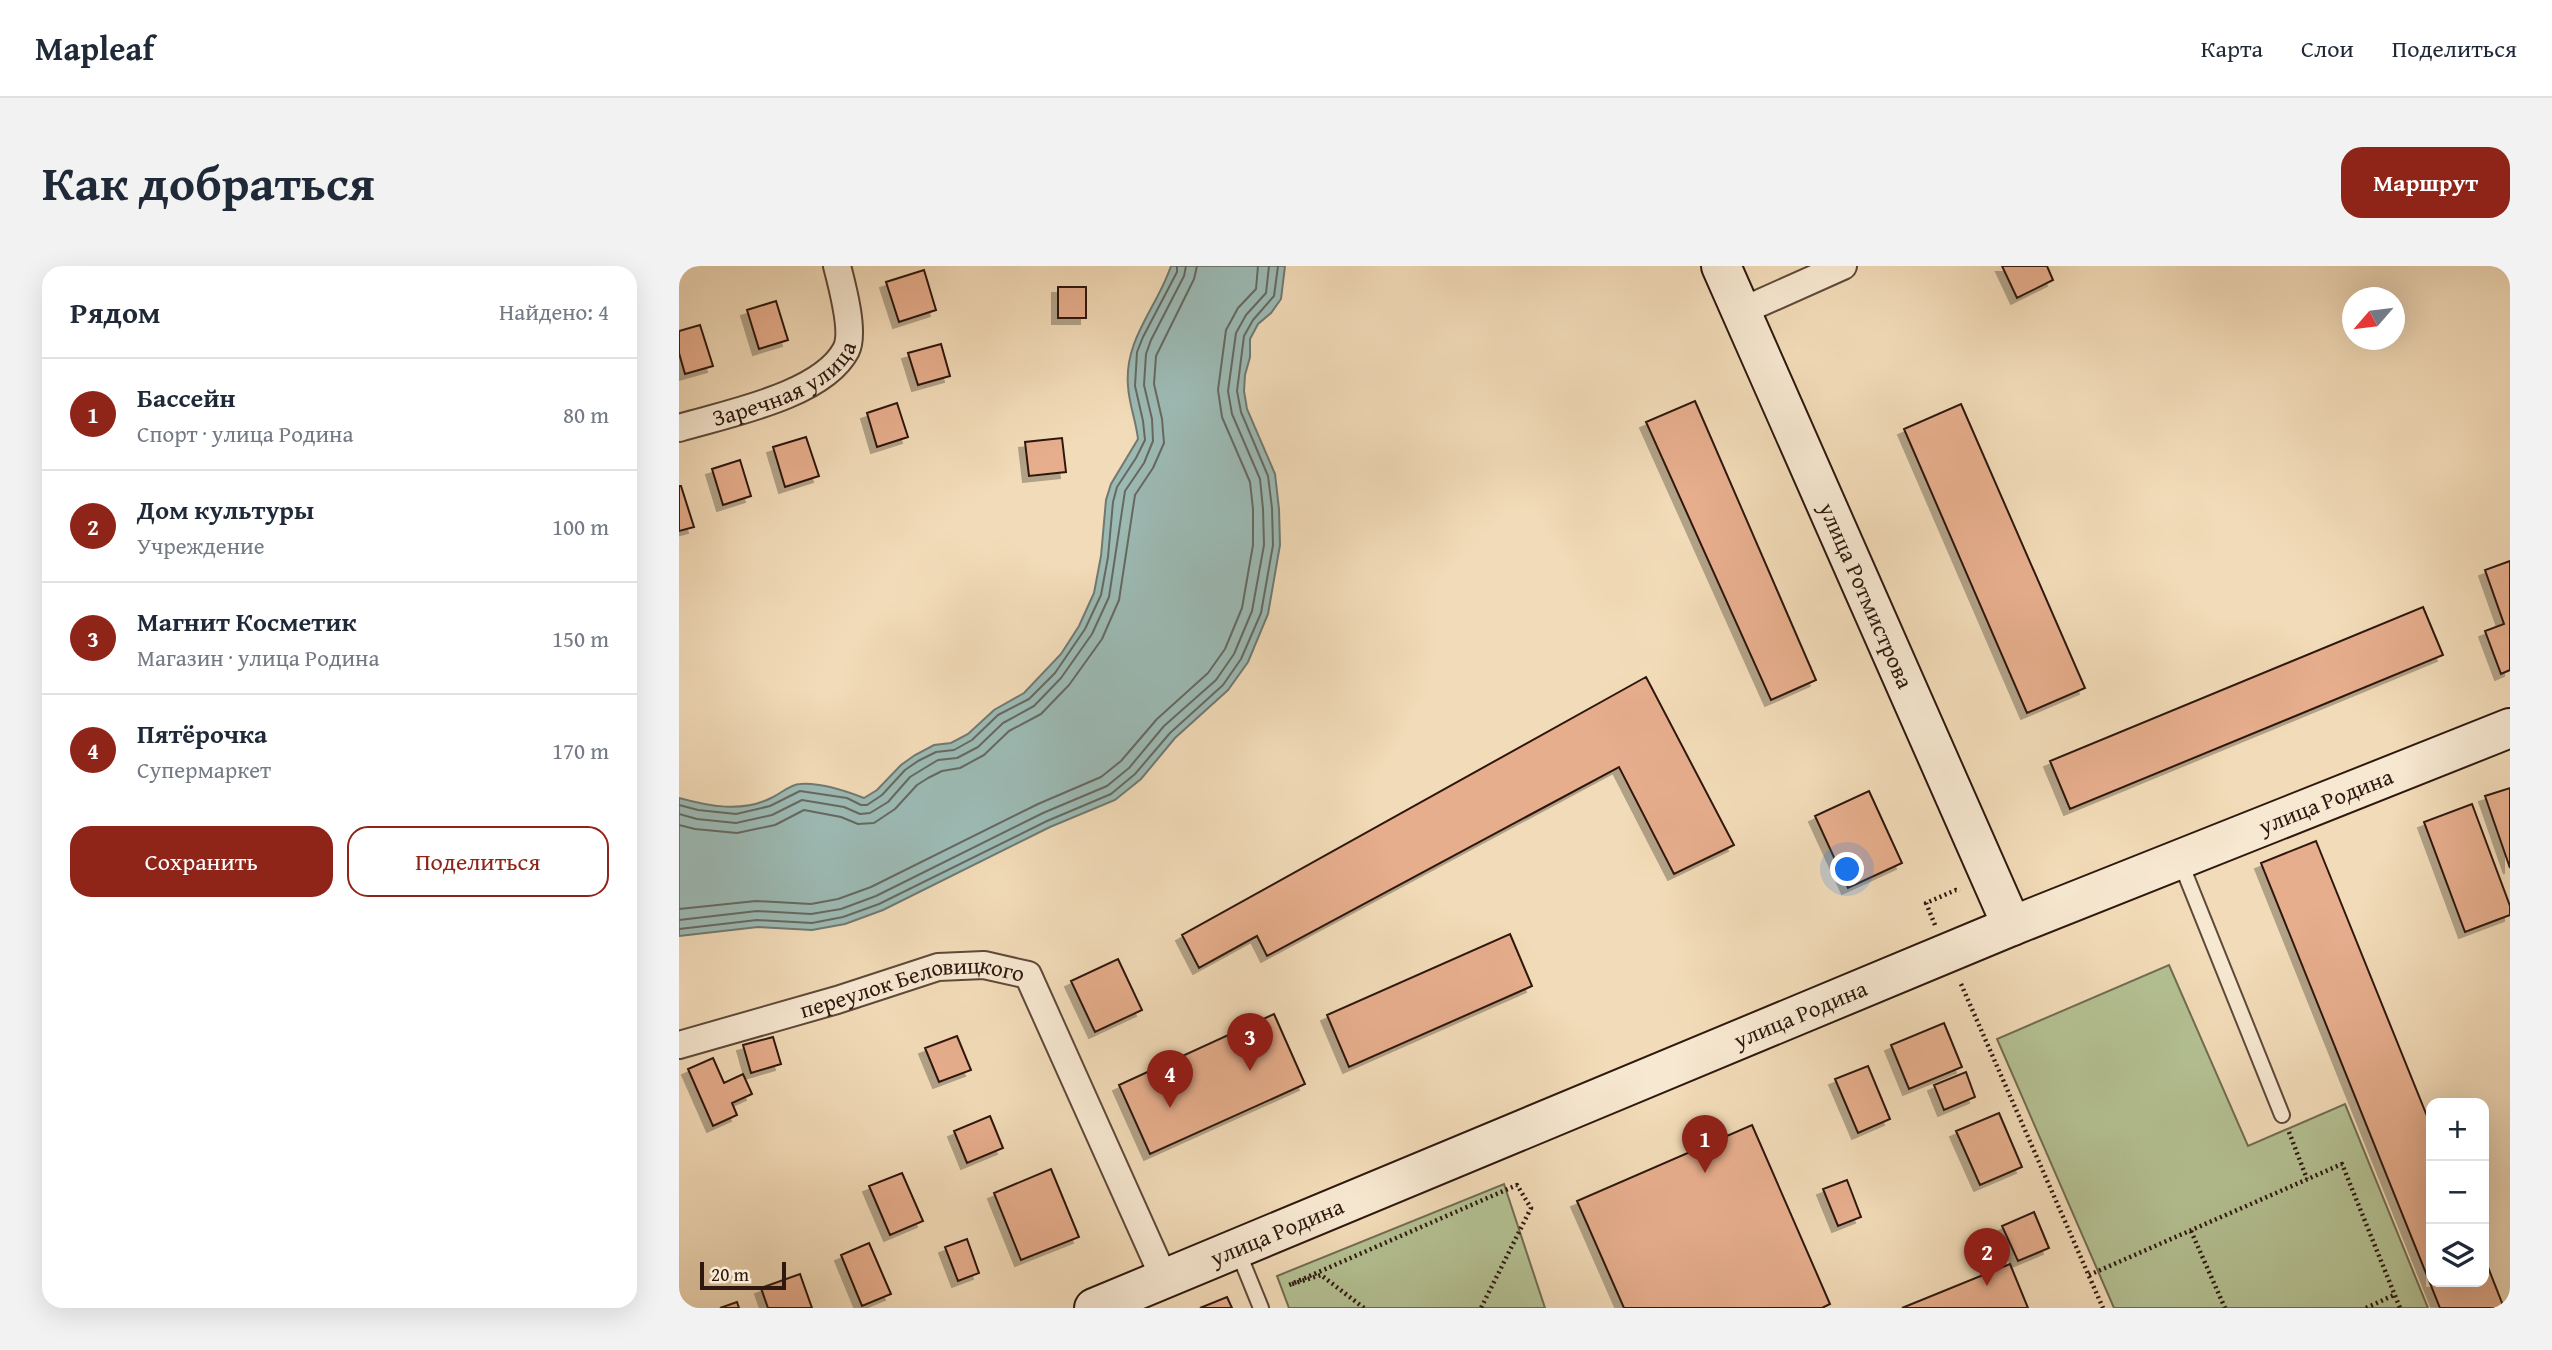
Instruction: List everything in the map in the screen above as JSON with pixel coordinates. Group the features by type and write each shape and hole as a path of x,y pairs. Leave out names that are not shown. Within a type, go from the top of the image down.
{"street":[{"name":"Заречная улица","path":"679,428 789,395 825,374 847,349 848,311 837,266"},
{"name":"улица Ротмистрова","path":"1721,266 2013,926"},
{"path":"1742,311 1843,266"},
{"name":"улица Родина","path":"1094,1308 2013,926 2510,728"},
{"name":"переулок Беловицкого","path":"679,1045 837,1000 939,967 984,965 1028,975 1164,1278"}],"lane":[{"path":"2179,860 2282,1115"},
{"path":"1237,1248 1261,1308"}],"path":[{"path":"1936,928 1926,903 1956,890 1963,893"},
{"path":"1957,976 2103,1308"},
{"path":"2282,1115 2307,1180"},
{"path":"2089,1275 2342,1164 2400,1308"},
{"path":"1364,1308 1321,1275 1289,1285 1517,1185 1531,1208 1481,1308"},
{"path":"2191,1231 2225,1308"},
{"path":"2366,1308 2395,1295"}],"green space":[{"path":"2169,965 2248,1146 2345,1104 2428,1308 2114,1308 1997,1039"},
{"path":"1504,1184 1545,1308 1289,1308 1277,1276"}],"water":[{"path":"1171,266 1285,266 1281,299 1271,313 1258,324 1250,339 1244,391 1247,409 1275,474 1280,545 1268,614 1248,662 1228,690 1175,738 1141,779 1115,800 1050,827 883,910 845,924 812,930 758,927 679,936 679,798 737,807 760,803 793,786 816,784 864,798 877,790 901,765 915,755 934,745 951,743 968,734 994,710 1024,693 1061,654 1079,626 1094,593 1101,556 1106,500 1111,484 1138,439 1128,386 1131,353"}],"building":[{"path":"2002,266 2047,266 2053,280 2017,298"},
{"path":"924,270 936,310 899,322 886,282"},
{"path":"1058,287 1086,287 1086,318 1058,318"},
{"path":"776,301 788,340 759,349 747,310"},
{"path":"700,325 713,366 685,374 679,353 679,331"},
{"path":"941,344 950,376 918,385 908,353"},
{"path":"1695,401 1816,680 1771,700 1646,422"},
{"path":"897,403 908,437 877,447 867,413"},
{"path":"1961,404 2085,688 2027,713 1904,429"},
{"path":"806,437 819,476 785,487 773,447"},
{"path":"1062,438 1066,472 1029,476 1025,442"},
{"path":"740,460 751,496 723,505 712,469"},
{"path":"679,486 694,527 679,531"},
{"path":"2510,561 2510,670 2501,674 2485,631 2504,624 2485,570"},
{"path":"2423,607 2443,655 2070,809 2050,761"},
{"path":"1646,677 1734,845 1674,874 1619,767 1267,956 1257,936 1199,968 1182,935"},
{"path":"2510,788 2510,868 2485,796"},
{"path":"1869,791 1902,863 1848,888 1815,816"},
{"path":"2472,804 2510,906 2510,915 2465,932 2424,822"},
{"path":"2316,841 2426,1114 2426,1273 2261,863"},
{"path":"1510,934 1532,986 1349,1067 1327,1015"},
{"path":"1118,959 1142,1010 1095,1032 1071,981"},
{"path":"1274,1014 1305,1084 1150,1154 1119,1085"},
{"path":"1944,1023 1962,1067 1909,1089 1891,1045"},
{"path":"957,1036 971,1070 939,1082 925,1048"},
{"path":"773,1037 781,1064 751,1073 743,1045"},
{"path":"713,1058 724,1083 743,1074 752,1094 732,1103 737,1115 713,1126 688,1069"},
{"path":"1868,1066 1890,1119 1858,1133 1835,1079"},
{"path":"1966,1072 1975,1097 1944,1110 1934,1085"},
{"path":"1999,1113 2022,1167 1980,1185 1956,1131"},
{"path":"990,1116 1003,1148 967,1163 954,1131"},
{"path":"1752,1125 1830,1304 1822,1308 1624,1308 1577,1201"},
{"path":"1051,1169 1079,1237 1021,1260 994,1193"},
{"path":"902,1173 923,1221 890,1235 869,1186"},
{"path":"1847,1180 1861,1217 1838,1226 1823,1189"},
{"path":"2034,1212 2049,1248 2018,1261 2002,1226"},
{"path":"967,1239 979,1273 958,1281 945,1247"},
{"path":"869,1243 891,1294 862,1306 841,1255"},
{"path":"2010,1264 2028,1308 1902,1308"},
{"path":"2489,1270 2504,1308 2440,1308 2432,1287 2489,1287"},
{"path":"800,1274 812,1308 768,1308 761,1288"},
{"path":"1227,1297 1232,1308 1200,1308"},
{"path":"737,1302 739,1308 720,1308"}],"place":[{"name":"Магнит Косметик","path":"1250,1071"},
{"name":"Пятёрочка","path":"1170,1108"},
{"name":"Бассейн","path":"1705,1173"},
{"name":"Дом культуры","path":"1987,1286"}]}
